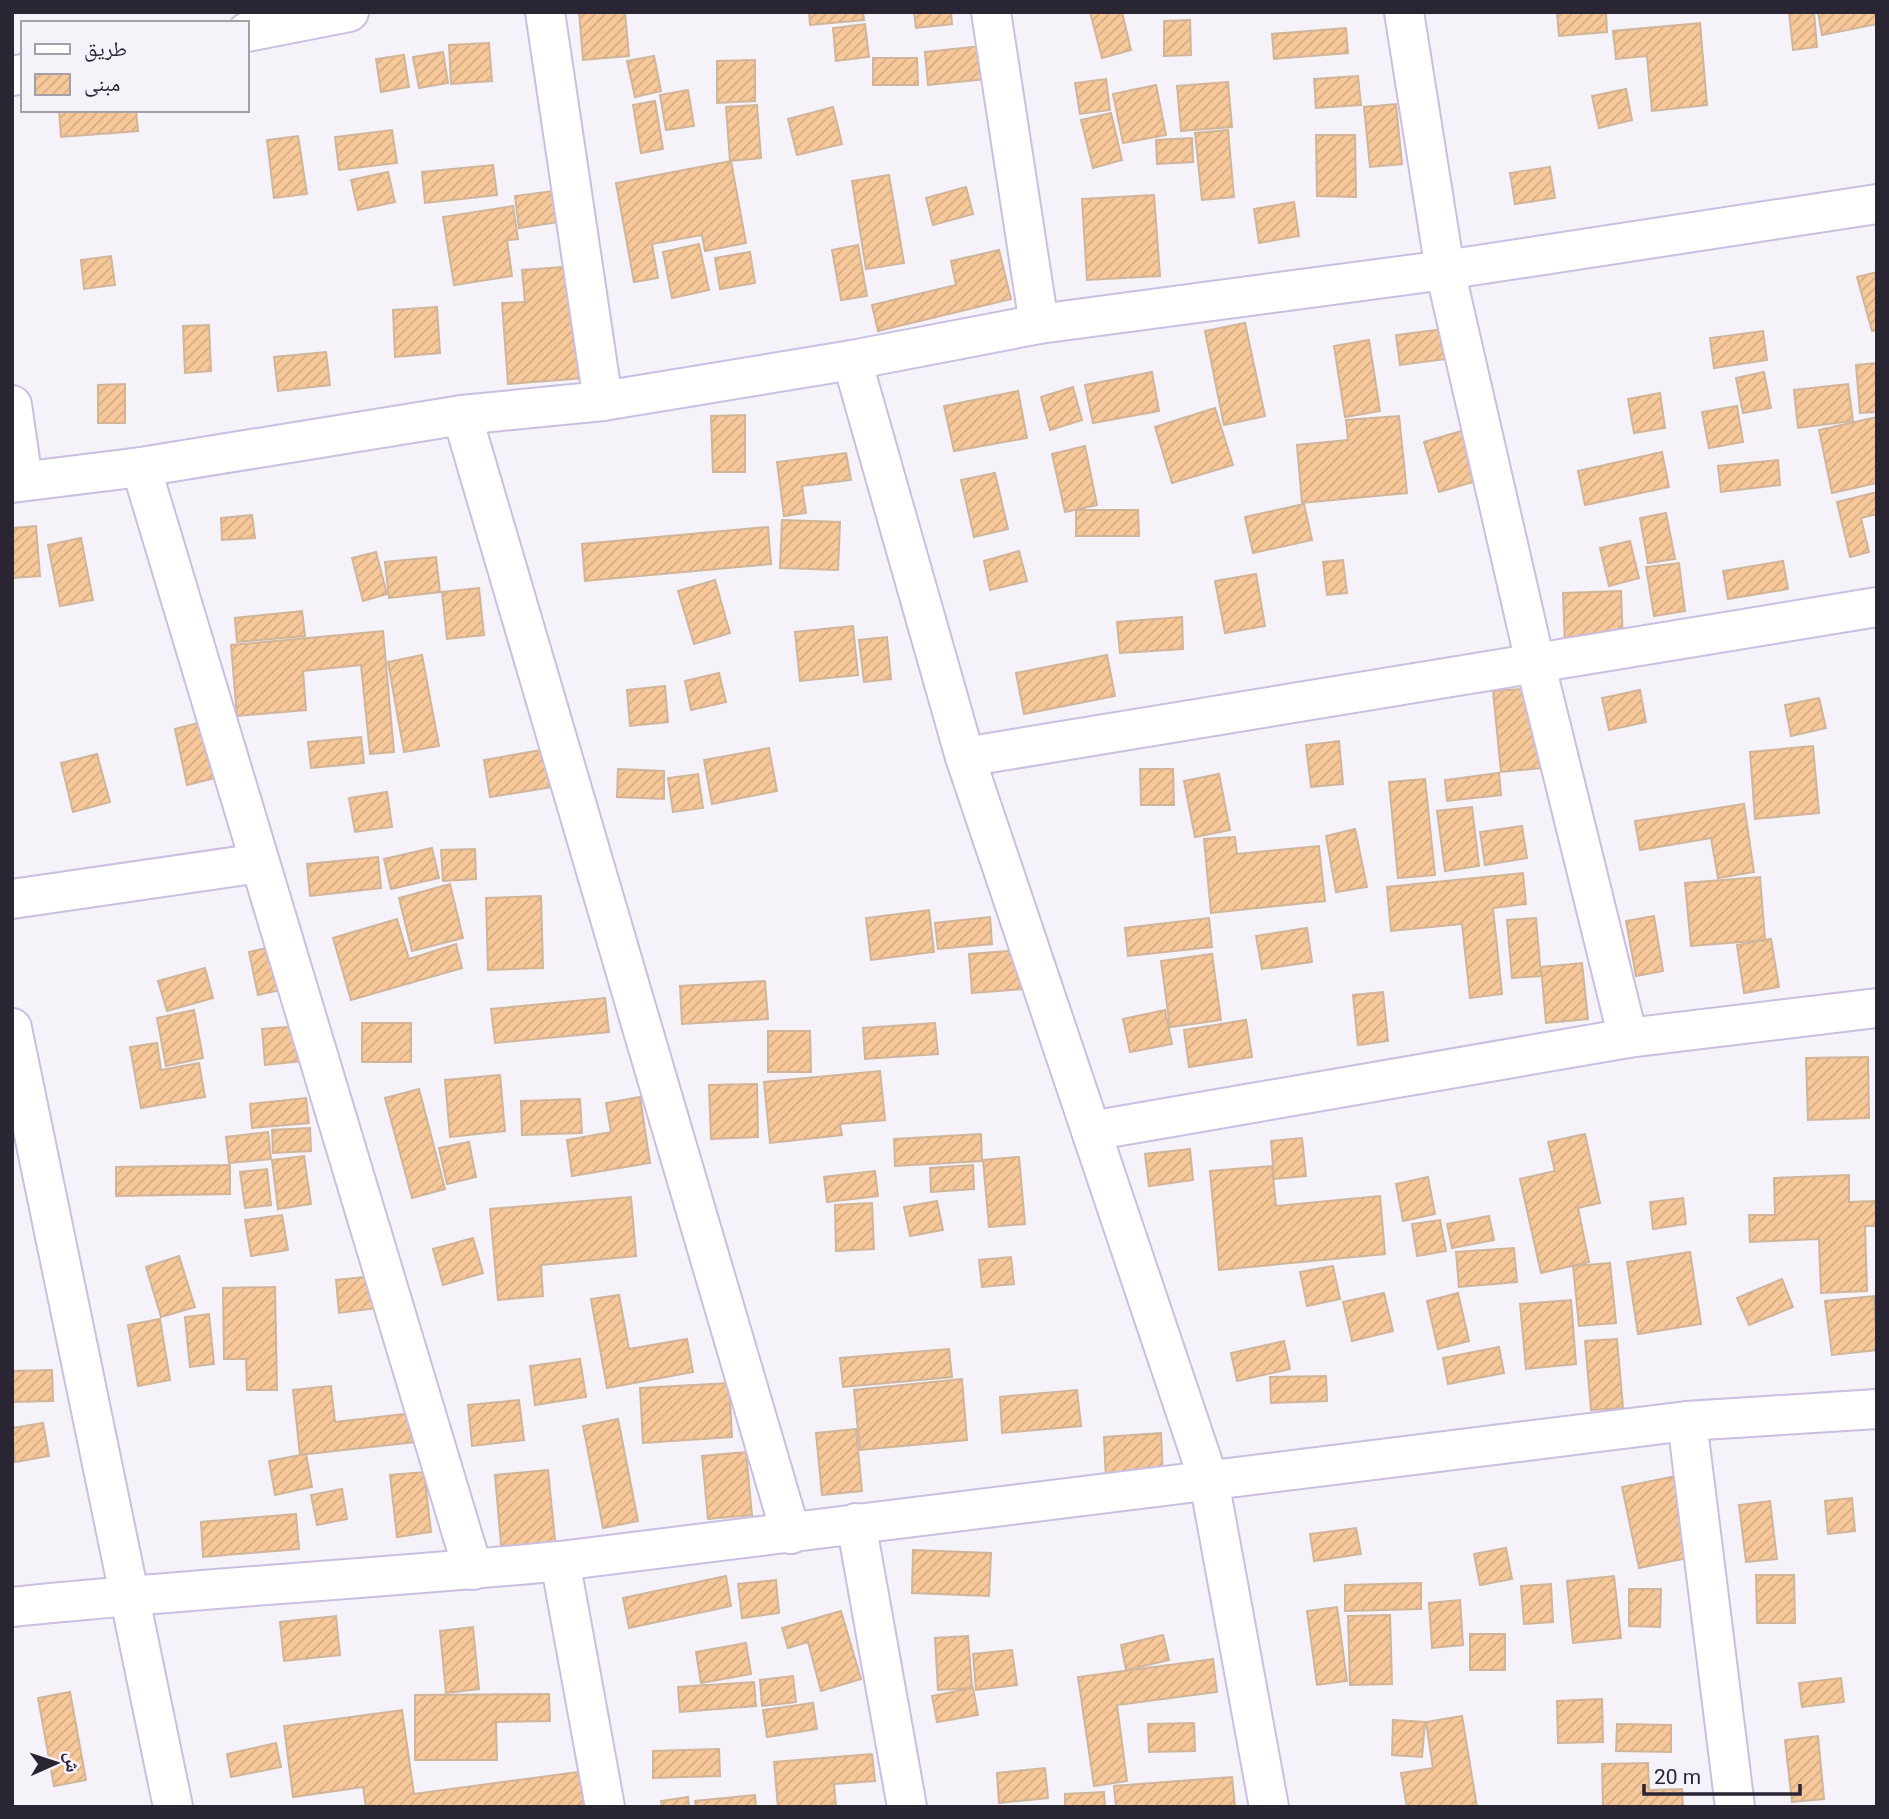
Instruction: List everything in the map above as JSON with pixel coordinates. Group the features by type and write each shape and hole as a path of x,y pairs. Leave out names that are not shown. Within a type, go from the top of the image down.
{"street":[{"path":"248,32 349,12"},
{"path":"545,12 604,401"},
{"path":"990,12 1039,324"},
{"path":"1404,12 1445,270 1535,662 1628,1038"},
{"path":"12,405 18,482 141,467 462,415 604,401 852,360 1039,324 1445,270 1877,204"},
{"path":"852,360 965,757 1209,1481 1269,1807"},
{"path":"462,415 791,1534"},
{"path":"141,467 473,1570"},
{"path":"965,757 1877,607"},
{"path":"12,899 260,863"},
{"path":"1091,1131 1628,1038 1877,1008"},
{"path":"12,1028 173,1807"},
{"path":"12,1607 128,1595 473,1570 560,1561 1687,1421 1877,1409"},
{"path":"1687,1421 1735,1807"},
{"path":"856,1523 907,1807"},
{"path":"560,1561 605,1807"}],"building":[{"path":"579,12 625,12 629,56 583,60"},
{"path":"809,12 863,12 864,20 810,25"},
{"path":"914,12 951,12 952,24 916,28"},
{"path":"1090,12 1122,12 1131,50 1102,58"},
{"path":"1557,12 1606,12 1607,32 1559,36"},
{"path":"1789,12 1814,12 1817,47 1793,50"},
{"path":"1818,12 1877,12 1877,24 1822,35"},
{"path":"1190,20 1191,55 1164,56 1164,21"},
{"path":"1700,23 1707,105 1652,111 1647,56 1616,59 1613,31"},
{"path":"865,24 869,57 836,61 833,28"},
{"path":"1346,28 1348,53 1274,59 1272,34"},
{"path":"489,43 492,81 451,84 449,45"},
{"path":"982,46 986,79 928,85 925,52"},
{"path":"443,52 448,83 419,88 413,57"},
{"path":"404,55 409,87 381,92 376,59"},
{"path":"654,56 661,91 635,97 627,61"},
{"path":"873,58 917,58 918,85 873,85"},
{"path":"755,60 755,101 717,103 717,61"},
{"path":"1358,76 1361,105 1316,108 1314,79"},
{"path":"1106,79 1110,110 1080,114 1075,83"},
{"path":"1228,82 1232,127 1181,131 1177,86"},
{"path":"1156,85 1166,135 1123,143 1113,94"},
{"path":"1626,89 1632,120 1599,128 1592,96"},
{"path":"688,90 694,126 666,130 660,95"},
{"path":"655,101 663,149 641,153 633,105"},
{"path":"1396,104 1402,164 1370,167 1364,107"},
{"path":"757,105 761,158 730,161 726,107"},
{"path":"833,107 842,144 797,155 788,119"},
{"path":"59,112 136,112 138,131 61,137"},
{"path":"1111,113 1122,160 1093,168 1081,120"},
{"path":"392,130 397,163 339,170 335,137"},
{"path":"1228,130 1234,197 1202,200 1195,133"},
{"path":"1316,135 1355,135 1356,197 1317,196"},
{"path":"298,136 307,194 274,198 267,140"},
{"path":"1192,138 1193,162 1157,164 1156,140"},
{"path":"731,161 746,243 705,251 702,235 652,244 658,278 634,282 616,183"},
{"path":"493,165 497,195 425,203 422,172"},
{"path":"1550,167 1555,198 1515,204 1510,173"},
{"path":"388,172 395,202 358,210 351,180"},
{"path":"889,175 904,263 866,269 852,181"},
{"path":"966,187 973,214 933,225 926,198"},
{"path":"560,190 565,221 519,228 515,196"},
{"path":"1154,195 1160,276 1087,280 1082,199"},
{"path":"1294,202 1299,236 1259,243 1254,209"},
{"path":"513,206 518,239 507,240 512,276 454,285 443,217"},
{"path":"699,244 709,290 672,298 663,252"},
{"path":"858,245 867,296 841,300 832,250"},
{"path":"999,250 1011,299 878,331 872,305 956,285 951,261"},
{"path":"750,252 755,283 720,289 715,258"},
{"path":"111,256 115,285 84,289 81,260"},
{"path":"576,266 585,378 508,384 502,303 525,302 522,270"},
{"path":"1877,272 1877,330 1872,331 1857,277"},
{"path":"437,307 440,353 395,357 393,310"},
{"path":"1245,323 1265,416 1224,425 1205,331"},
{"path":"209,325 211,371 185,373 183,326"},
{"path":"1443,329 1447,359 1400,365 1396,335"},
{"path":"1763,331 1767,360 1714,368 1710,338"},
{"path":"1369,340 1380,411 1345,417 1334,346"},
{"path":"326,352 330,385 278,391 274,357"},
{"path":"1877,363 1877,412 1860,413 1856,365"},
{"path":"1152,372 1159,411 1093,423 1085,385"},
{"path":"1764,372 1771,408 1743,413 1736,378"},
{"path":"125,384 125,423 98,423 98,385"},
{"path":"1848,384 1853,421 1798,428 1794,390"},
{"path":"1073,387 1082,420 1050,430 1041,397"},
{"path":"1018,391 1027,438 954,451 944,406"},
{"path":"1660,393 1665,428 1634,433 1628,399"},
{"path":"1737,406 1743,442 1709,448 1702,412"},
{"path":"1215,408 1233,465 1172,483 1155,427"},
{"path":"745,415 745,472 713,472 711,416"},
{"path":"1399,416 1407,493 1302,503 1297,445 1348,440 1346,420"},
{"path":"1877,417 1877,483 1832,493 1819,430"},
{"path":"1468,429 1483,479 1439,492 1424,442"},
{"path":"1085,446 1097,505 1065,512 1052,454"},
{"path":"1662,452 1669,487 1585,505 1578,471"},
{"path":"846,453 851,480 802,486 806,513 784,516 777,462"},
{"path":"1778,460 1780,485 1721,492 1718,466"},
{"path":"995,473 1008,529 974,537 961,480"},
{"path":"1877,492 1877,514 1861,518 1869,552 1850,557 1837,502"},
{"path":"1304,504 1312,540 1253,553 1245,517"},
{"path":"1076,510 1138,510 1139,536 1076,536"},
{"path":"1666,513 1675,559 1648,563 1640,518"},
{"path":"252,515 255,538 222,540 221,518"},
{"path":"782,520 840,522 838,570 780,568"},
{"path":"36,526 40,576 12,578 12,528"},
{"path":"768,527 771,564 585,581 582,544"},
{"path":"81,538 93,600 60,606 48,545"},
{"path":"1630,541 1639,578 1609,586 1600,548"},
{"path":"1019,551 1027,581 990,590 984,561"},
{"path":"376,552 387,594 363,601 352,558"},
{"path":"436,557 440,592 389,598 385,562"},
{"path":"1343,560 1347,593 1327,595 1323,562"},
{"path":"1783,561 1788,589 1728,599 1723,571"},
{"path":"1679,563 1685,611 1654,616 1646,567"},
{"path":"1256,574 1265,626 1225,633 1215,581"},
{"path":"715,580 730,633 694,644 678,591"},
{"path":"479,588 484,635 447,639 442,592"},
{"path":"1621,591 1623,643 1565,645 1563,593"},
{"path":"302,611 305,636 237,642 235,618"},
{"path":"1182,617 1183,649 1120,653 1117,622"},
{"path":"853,626 858,675 800,681 795,632"},
{"path":"383,631 394,752 370,754 361,665 303,671 306,710 237,716 231,645"},
{"path":"887,637 891,679 864,682 859,640"},
{"path":"422,655 439,746 404,752 388,662"},
{"path":"1107,655 1115,696 1024,714 1016,673"},
{"path":"719,673 726,702 691,710 685,681"},
{"path":"665,686 668,722 630,726 627,690"},
{"path":"1535,688 1542,768 1501,772 1493,691"},
{"path":"1640,690 1646,722 1609,730 1602,698"},
{"path":"1819,698 1826,728 1791,736 1785,705"},
{"path":"206,721 219,777 187,785 175,729"},
{"path":"361,737 364,763 311,768 308,742"},
{"path":"1339,741 1343,784 1311,787 1306,745"},
{"path":"1813,746 1819,813 1755,819 1750,752"},
{"path":"769,748 777,791 712,804 704,760"},
{"path":"547,749 553,787 490,797 484,760"},
{"path":"97,754 110,802 73,812 61,763"},
{"path":"618,769 664,771 664,799 617,797"},
{"path":"1140,769 1173,769 1174,805 1141,805"},
{"path":"1499,773 1501,795 1447,801 1445,780"},
{"path":"698,774 703,808 673,812 668,778"},
{"path":"1219,774 1230,830 1195,837 1184,781"},
{"path":"1425,779 1435,875 1398,878 1389,782"},
{"path":"387,792 392,827 355,832 349,798"},
{"path":"1744,804 1754,872 1718,878 1711,838 1640,850 1635,821"},
{"path":"1472,807 1479,866 1445,871 1437,811"},
{"path":"1522,826 1527,858 1485,865 1480,832"},
{"path":"1355,829 1367,887 1336,892 1326,836"},
{"path":"1235,837 1237,854 1319,846 1325,901 1211,913 1204,839"},
{"path":"432,848 439,878 391,889 384,859"},
{"path":"475,849 476,879 443,881 441,850"},
{"path":"378,857 381,888 310,896 307,864"},
{"path":"1523,873 1526,904 1493,908 1502,994 1470,998 1462,924 1391,931 1387,887"},
{"path":"1760,877 1765,940 1691,946 1685,883"},
{"path":"450,884 463,938 412,951 399,898"},
{"path":"541,896 543,968 488,970 486,898"},
{"path":"929,910 934,952 871,960 866,918"},
{"path":"1654,916 1663,971 1636,976 1626,921"},
{"path":"990,917 992,944 938,949 935,923"},
{"path":"1209,918 1212,947 1128,956 1125,928"},
{"path":"1536,918 1541,976 1512,978 1507,920"},
{"path":"397,919 409,959 456,944 462,968 351,1000 333,938"},
{"path":"1307,928 1312,962 1262,969 1256,936"},
{"path":"1771,939 1779,987 1744,993 1737,945"},
{"path":"284,944 293,987 258,995 249,952"},
{"path":"1020,950 1023,989 972,993 969,954"},
{"path":"1212,954 1221,1020 1170,1027 1161,961"},
{"path":"1582,963 1588,1019 1546,1023 1541,967"},
{"path":"205,968 213,998 167,1011 158,981"},
{"path":"765,981 768,1019 682,1024 680,986"},
{"path":"1383,992 1388,1041 1358,1045 1353,995"},
{"path":"605,998 609,1032 495,1043 491,1009"},
{"path":"194,1010 203,1058 166,1066 157,1018"},
{"path":"1165,1010 1172,1044 1130,1052 1123,1019"},
{"path":"1246,1020 1252,1057 1189,1067 1184,1030"},
{"path":"362,1023 411,1023 411,1062 362,1062"},
{"path":"935,1023 938,1054 865,1059 863,1028"},
{"path":"300,1026 303,1061 265,1065 262,1029"},
{"path":"768,1031 810,1031 811,1072 768,1072"},
{"path":"157,1043 161,1070 199,1063 205,1097 141,1108 130,1047"},
{"path":"1868,1057 1869,1118 1808,1120 1806,1058"},
{"path":"880,1071 885,1120 840,1124 842,1135 770,1143 764,1082"},
{"path":"500,1075 505,1131 450,1137 445,1080"},
{"path":"757,1084 758,1137 711,1139 709,1085"},
{"path":"419,1089 445,1189 412,1198 385,1098"},
{"path":"640,1097 650,1163 572,1176 567,1140 611,1132 606,1103"},
{"path":"306,1098 309,1123 252,1128 250,1104"},
{"path":"580,1099 582,1133 522,1135 521,1101"},
{"path":"310,1128 311,1151 273,1153 272,1130"},
{"path":"268,1132 271,1159 229,1163 226,1137"},
{"path":"981,1134 982,1161 895,1166 894,1139"},
{"path":"1585,1134 1600,1203 1578,1208 1589,1262 1541,1273 1520,1179 1555,1171 1548,1142"},
{"path":"1302,1138 1306,1176 1274,1179 1271,1141"},
{"path":"469,1142 476,1177 447,1184 439,1148"},
{"path":"1190,1149 1193,1180 1149,1186 1145,1154"},
{"path":"304,1156 311,1204 278,1209 272,1160"},
{"path":"1019,1157 1025,1224 989,1227 983,1160"},
{"path":"230,1165 230,1194 116,1196 116,1167"},
{"path":"973,1165 974,1189 931,1192 930,1168"},
{"path":"1272,1166 1276,1206 1380,1196 1385,1254 1219,1270 1210,1171"},
{"path":"267,1169 271,1205 245,1208 240,1172"},
{"path":"875,1171 878,1196 827,1202 824,1177"},
{"path":"1849,1175 1849,1202 1877,1201 1877,1226 1865,1226 1867,1291 1821,1293 1819,1239 1750,1242 1749,1215 1775,1215 1774,1178"},
{"path":"1428,1177 1435,1214 1403,1221 1396,1184"},
{"path":"631,1197 636,1256 541,1265 543,1296 498,1300 490,1209"},
{"path":"1683,1198 1686,1224 1653,1229 1650,1202"},
{"path":"937,1201 943,1230 910,1236 904,1207"},
{"path":"872,1203 874,1249 836,1251 835,1205"},
{"path":"282,1215 288,1250 251,1256 245,1220"},
{"path":"1489,1216 1494,1240 1452,1248 1447,1224"},
{"path":"1440,1220 1446,1251 1417,1256 1412,1224"},
{"path":"473,1238 483,1273 443,1285 433,1249"},
{"path":"1514,1248 1517,1282 1459,1287 1456,1252"},
{"path":"1690,1252 1701,1324 1638,1334 1627,1262"},
{"path":"179,1256 195,1307 161,1317 146,1267"},
{"path":"1011,1257 1014,1284 982,1287 979,1260"},
{"path":"1610,1263 1616,1323 1579,1326 1573,1266"},
{"path":"1333,1266 1340,1299 1307,1306 1300,1272"},
{"path":"375,1276 378,1308 339,1313 336,1280"},
{"path":"1782,1279 1793,1307 1749,1325 1737,1298"},
{"path":"275,1287 277,1390 247,1390 246,1359 224,1359 223,1288"},
{"path":"1384,1293 1393,1331 1352,1341 1343,1302"},
{"path":"1458,1293 1469,1341 1438,1349 1427,1301"},
{"path":"619,1295 629,1349 687,1339 693,1372 607,1388 591,1299"},
{"path":"1874,1296 1877,1350 1832,1355 1825,1301"},
{"path":"1571,1300 1576,1364 1526,1369 1520,1304"},
{"path":"209,1314 214,1364 190,1367 185,1317"},
{"path":"160,1319 170,1380 138,1386 128,1325"},
{"path":"1617,1339 1623,1408 1591,1410 1585,1341"},
{"path":"1284,1341 1290,1369 1237,1381 1231,1353"},
{"path":"1499,1347 1504,1373 1448,1384 1443,1358"},
{"path":"949,1349 952,1377 843,1387 840,1358"},
{"path":"580,1359 586,1397 535,1405 530,1366"},
{"path":"52,1370 53,1401 12,1402 12,1371"},
{"path":"1326,1376 1327,1401 1271,1403 1270,1377"},
{"path":"962,1379 967,1440 860,1450 854,1390"},
{"path":"729,1383 732,1437 643,1443 640,1388"},
{"path":"331,1386 335,1422 412,1413 415,1442 300,1455 293,1390"},
{"path":"1077,1390 1081,1426 1002,1433 1000,1397"},
{"path":"519,1400 524,1440 472,1446 468,1405"},
{"path":"618,1419 638,1521 603,1528 583,1426"},
{"path":"43,1423 49,1456 15,1462 12,1428"},
{"path":"856,1429 862,1491 822,1495 816,1433"},
{"path":"1161,1433 1163,1477 1106,1481 1104,1437"},
{"path":"746,1452 752,1515 708,1519 702,1456"},
{"path":"306,1454 312,1487 275,1495 269,1461"},
{"path":"548,1470 556,1550 502,1556 495,1475"},
{"path":"424,1472 431,1532 397,1537 390,1475"},
{"path":"1681,1475 1697,1556 1639,1568 1622,1487"},
{"path":"342,1489 347,1519 317,1525 311,1495"},
{"path":"1852,1498 1855,1531 1828,1534 1825,1501"},
{"path":"1770,1501 1777,1559 1746,1562 1739,1505"},
{"path":"296,1514 299,1549 203,1557 201,1522"},
{"path":"1356,1528 1361,1554 1314,1561 1310,1534"},
{"path":"1506,1548 1512,1579 1480,1585 1474,1554"},
{"path":"913,1550 991,1553 989,1596 912,1593"},
{"path":"1756,1575 1794,1575 1795,1623 1757,1623"},
{"path":"726,1576 731,1606 629,1628 623,1598"},
{"path":"1614,1576 1621,1638 1573,1643 1567,1581"},
{"path":"776,1580 779,1613 742,1618 738,1584"},
{"path":"1421,1583 1421,1609 1345,1611 1345,1585"},
{"path":"1551,1584 1553,1622 1524,1624 1521,1586"},
{"path":"1629,1589 1661,1589 1660,1627 1629,1626"},
{"path":"1460,1600 1463,1645 1432,1648 1429,1603"},
{"path":"1337,1607 1347,1681 1317,1685 1307,1611"},
{"path":"841,1611 861,1679 821,1691 808,1642 788,1648 782,1628"},
{"path":"1390,1615 1392,1684 1350,1685 1348,1616"},
{"path":"336,1616 340,1655 284,1661 280,1622"},
{"path":"473,1627 479,1689 446,1693 440,1631"},
{"path":"1470,1634 1505,1634 1505,1670 1470,1670"},
{"path":"1163,1635 1169,1660 1126,1670 1121,1645"},
{"path":"968,1636 972,1688 938,1690 935,1638"},
{"path":"746,1643 751,1674 701,1683 696,1652"},
{"path":"1012,1650 1017,1685 976,1690 973,1654"},
{"path":"1213,1659 1217,1692 1117,1705 1127,1781 1094,1786 1078,1677"},
{"path":"793,1676 796,1702 762,1706 760,1680"},
{"path":"1841,1678 1844,1702 1802,1707 1799,1683"},
{"path":"754,1682 756,1706 680,1712 678,1687"},
{"path":"973,1688 978,1715 937,1722 932,1696"},
{"path":"70,1692 86,1780 54,1786 38,1698"},
{"path":"549,1694 550,1721 496,1722 497,1760 415,1760 415,1695"},
{"path":"1602,1699 1603,1742 1558,1743 1557,1701"},
{"path":"813,1703 817,1729 767,1737 763,1710"},
{"path":"402,1710 414,1794 585,1771 590,1807 366,1807 363,1787 293,1797 284,1726"},
{"path":"1462,1716 1477,1807 1407,1807 1401,1773 1433,1768 1426,1722"},
{"path":"1393,1720 1425,1722 1422,1757 1392,1755"},
{"path":"1194,1723 1195,1751 1149,1752 1148,1724"},
{"path":"1617,1724 1671,1725 1671,1752 1616,1751"},
{"path":"1818,1736 1824,1799 1792,1802 1785,1740"},
{"path":"276,1743 281,1767 231,1777 227,1754"},
{"path":"719,1749 720,1776 653,1778 653,1751"},
{"path":"872,1754 875,1781 834,1784 836,1807 778,1807 774,1762"},
{"path":"1648,1763 1649,1790 1682,1789 1683,1807 1603,1807 1602,1764"},
{"path":"1045,1768 1048,1798 999,1803 997,1773"},
{"path":"1232,1777 1235,1806 1116,1807 1114,1786"},
{"path":"1104,1792 1105,1807 1065,1807 1065,1794"},
{"path":"755,1795 756,1807 696,1807 695,1801"},
{"path":"688,1797 689,1807 662,1807 661,1801"}]}
